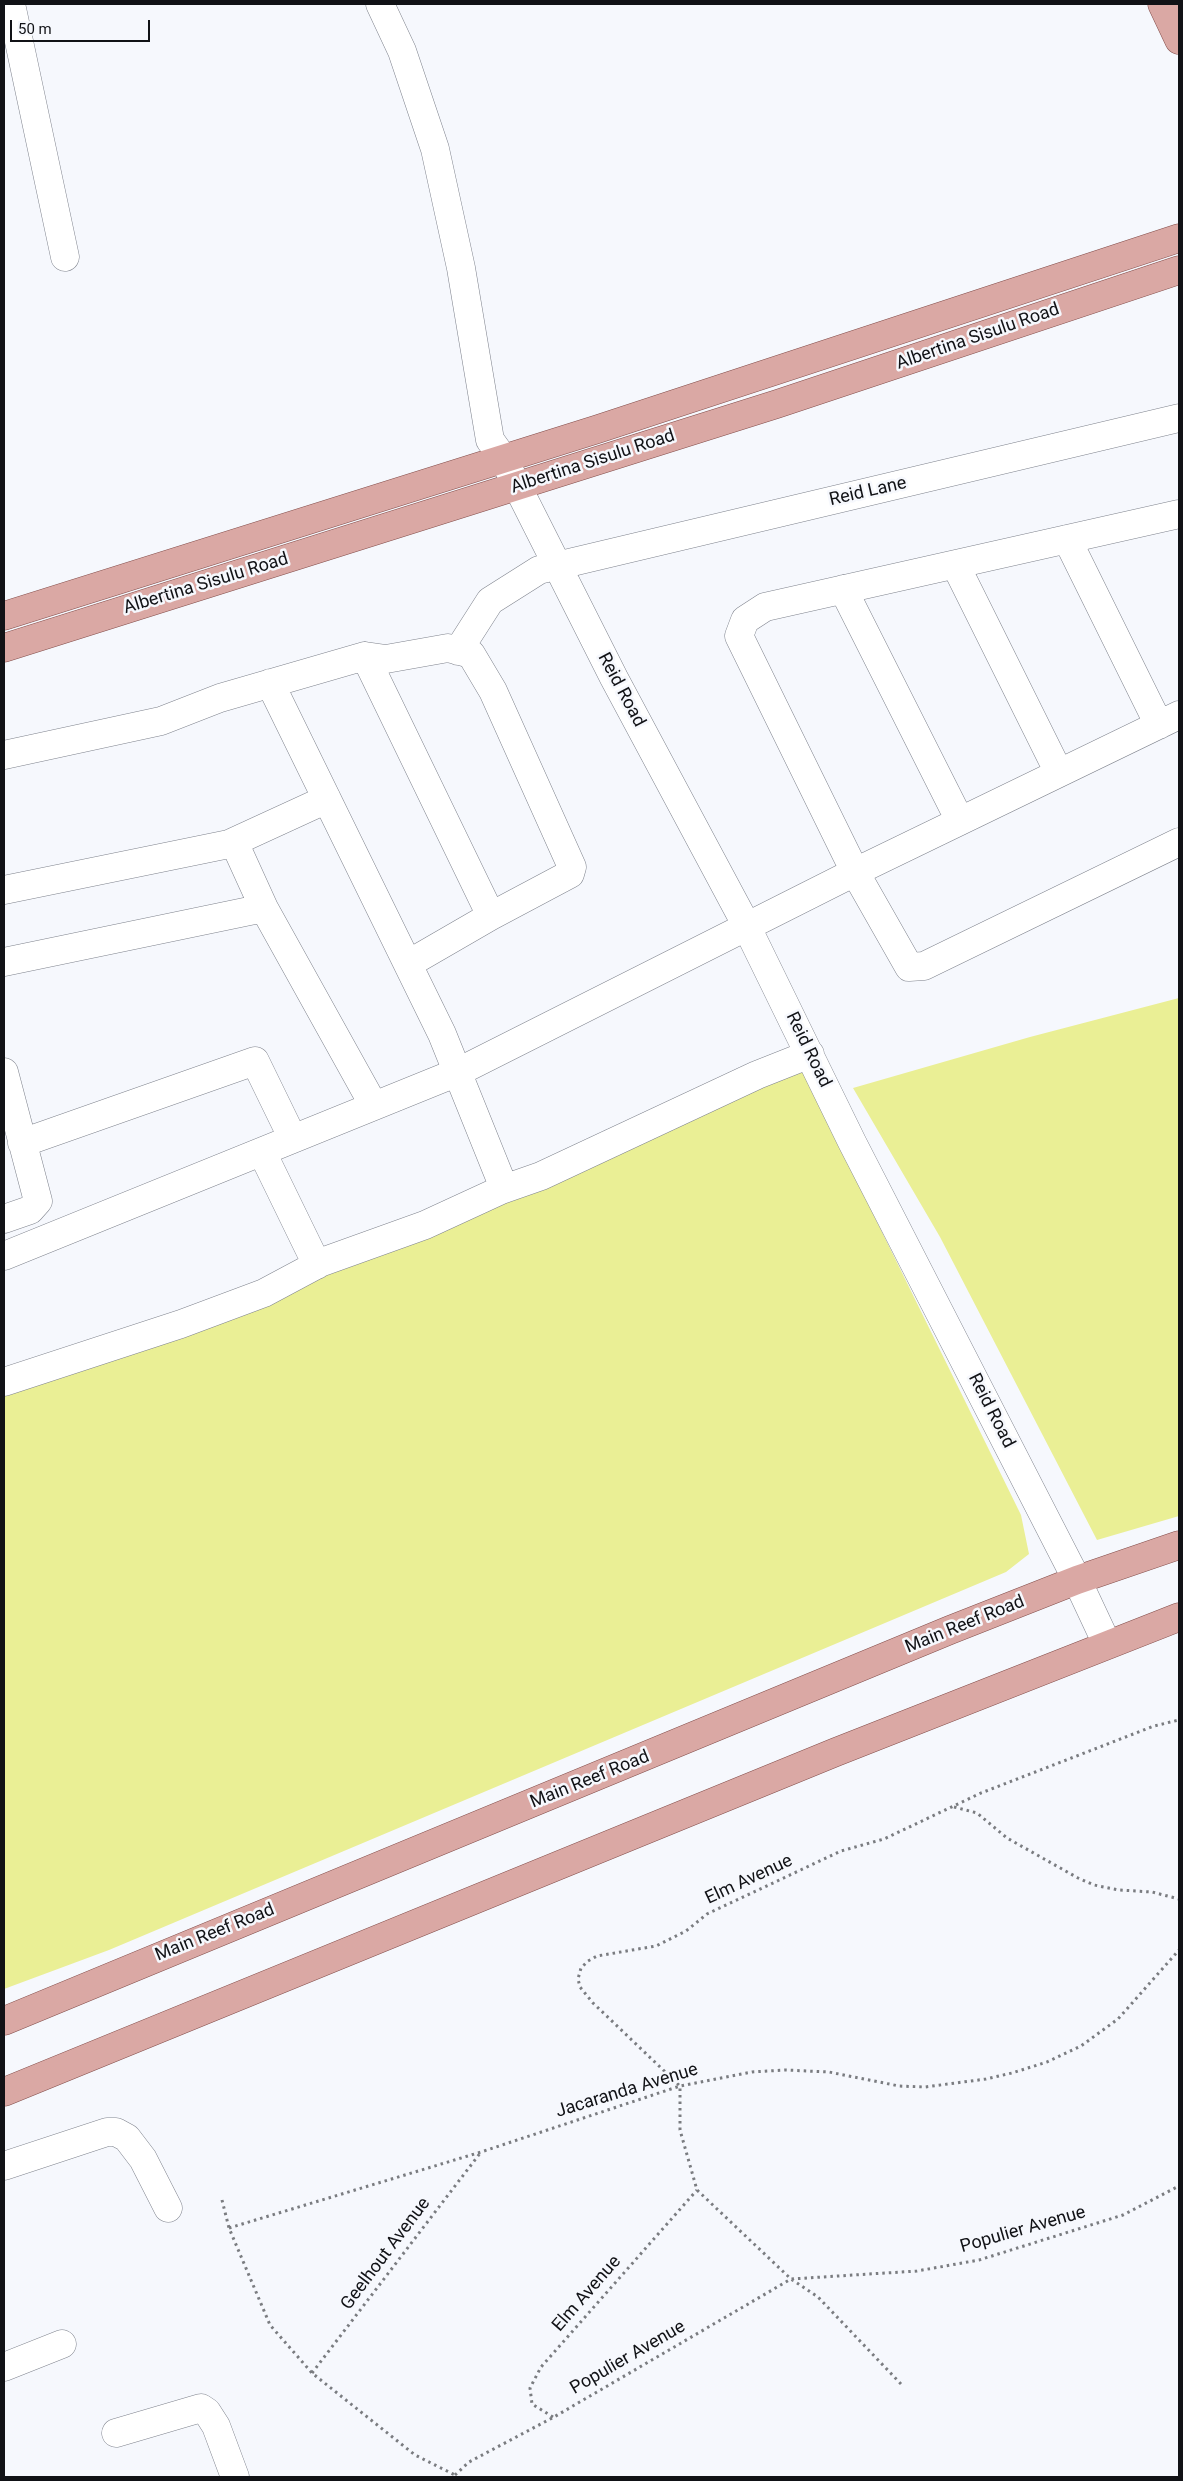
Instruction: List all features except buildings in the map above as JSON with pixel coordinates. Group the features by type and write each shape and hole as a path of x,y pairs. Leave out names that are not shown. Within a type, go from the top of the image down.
{"main road":[{"path":"1162,4 1179,40"},
{"name":"Albertina Sisulu Road","path":"4,616 786,368 1179,238"},
{"name":"Albertina Sisulu Road","path":"4,648 777,404 1179,270"},
{"name":"Main Reef Road","path":"4,2021 1077,1580 1179,1545"},
{"path":"4,2092 1107,1644 1179,1617"}],"street":[{"path":"11,4 65,258"},
{"name":"Reid Road","path":"380,4 402,51 435,149 461,268 490,440 502,458 556,566 748,928 852,1142 1077,1580 1107,1644"},
{"name":"Reid Lane","path":"458,651 490,600 539,570 1179,418"},
{"path":"1179,514 764,607 744,620 739,636 856,872 909,968 924,966 1179,842"},
{"path":"4,1256 458,1072 748,928 856,872 1169,720 1067,539"},
{"path":"955,564 1059,773"},
{"path":"843,589 960,821"},
{"path":"4,755 160,721 220,698 365,656 386,659 448,648 471,654 493,691 572,866 570,874 490,916 408,964"},
{"path":"365,656 490,916"},
{"path":"270,683 408,964 458,1072 502,1183"},
{"path":"4,890 234,842 327,799"},
{"path":"234,842 264,908 374,1106"},
{"path":"4,962 264,908"},
{"path":"4,1382 209,1314 264,1293 317,1265 425,1225 501,1190 541,1176 757,1075 810,1054"},
{"path":"22,1143 255,1061 293,1139"},
{"path":"4,1072 38,1202 30,1210 4,1219"},
{"path":"262,1152 317,1265"},
{"path":"4,2166 107,2132 116,2132 126,2138 143,2159 168,2208"},
{"path":"4,2367 62,2344"},
{"path":"116,2433 201,2408 207,2412 216,2426 235,2477"}],"path":[{"name":"Elm Avenue","path":"680,2086 592,2002 580,1987 578,1979 581,1968 588,1961 598,1956 656,1946 686,1930 707,1914 732,1901 841,1851 884,1839 990,1790 1154,1726 1179,1720"},
{"path":"953,1806 976,1813 1014,1842 1094,1885 1119,1890 1152,1892 1179,1899"},
{"name":"Jacaranda Avenue","path":"229,2228 481,2152 680,2086 752,2072 785,2070 829,2072 891,2085 916,2087 986,2079 1012,2073 1047,2062 1081,2046 1118,2019 1179,1950"},
{"path":"680,2086 680,2130 697,2190 791,2279 818,2297 901,2384"},
{"name":"Geelhout Avenue","path":"312,2373 481,2152"},
{"name":"Populier Avenue","path":"222,2200 229,2228 270,2325 312,2373 416,2455 455,2476 469,2462 554,2417 791,2279 916,2271 979,2260 1123,2215 1179,2186"},
{"name":"Elm Avenue","path":"554,2417 532,2404 530,2388 541,2367 697,2190"}],"green space":[{"path":"1179,998 1179,1516 1097,1540 940,1237 853,1088 1030,1037"},
{"path":"798,1061 1021,1515 1029,1554 1006,1572 109,1950 4,1989 4,1393"}]}
